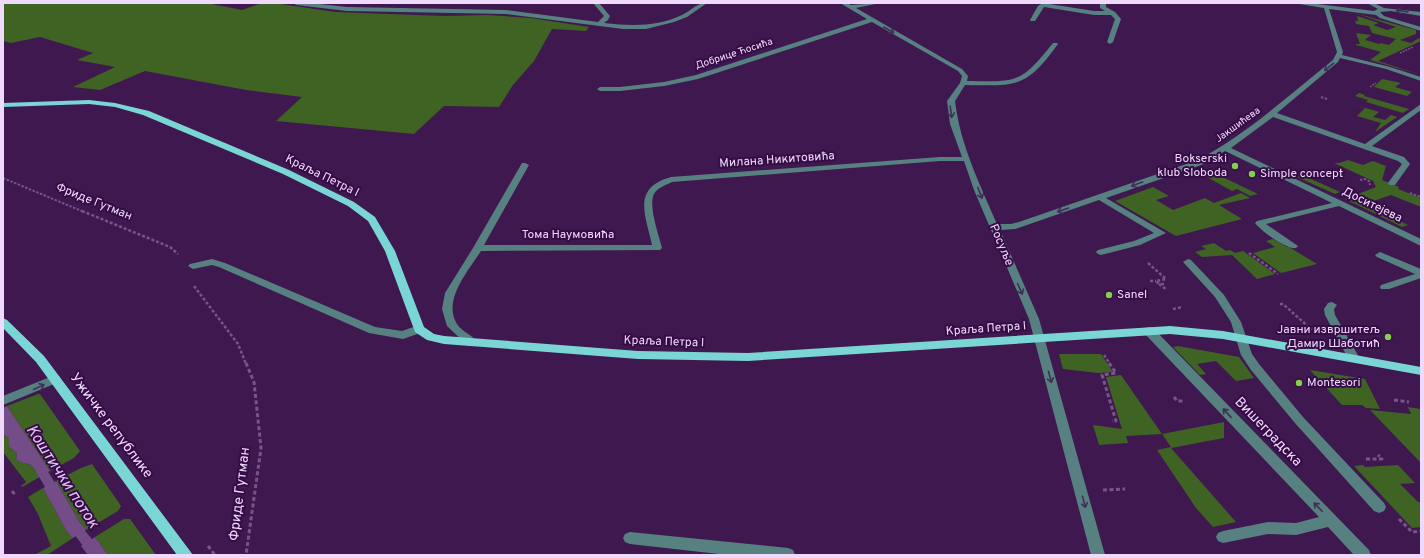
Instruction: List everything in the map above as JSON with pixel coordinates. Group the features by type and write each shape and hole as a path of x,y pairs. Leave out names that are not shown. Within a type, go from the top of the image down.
{"main road":[{"name":"Краља Петра I","path":"3,105 89,102 115,105 146,113 286,172 351,204 372,219 390,251 419,329 431,337 444,340 638,355 748,357 1170,330 1199,332 1241,338 1421,371"},
{"name":"Ужичке републике","path":"3,322 40,359 186,555"}],"street":[{"path":"296,3 347,9 506,12 622,27 659,25 685,16 704,3"},
{"path":"596,3 607,16 606,19 599,24"},
{"path":"843,3 870,20 960,70 965,76 963,83 991,83 1022,79 1055,44"},
{"path":"851,7 877,3"},
{"path":"1102,3 1103,8 1113,13 1118,19 1110,42"},
{"path":"1296,3 1377,13 1382,17 1421,29"},
{"path":"1370,3 1382,9 1421,14"},
{"path":"1033,20 1042,4 1094,13 1113,13"},
{"path":"1326,7 1339,45 1339,56 1381,66 1421,79"},
{"path":"1377,13 1377,11 1382,9"},
{"name":"Добрице Ћосића","path":"600,89 620,89 664,84 698,77 870,20"},
{"name":"Јакшићева","path":"994,227 1012,227 1022,224 1201,162 1257,127 1336,61 1339,56"},
{"name":"Росуље","path":"963,83 953,95 950,106 954,124 994,227 1034,320 1098,555"},
{"path":"1366,147 1410,116 1421,106"},
{"path":"1272,114 1404,162 1406,164 1392,183"},
{"name":"Доситејева","path":"1225,148 1421,243"},
{"name":"Милана Никитовића","path":"657,248 648,202 650,193 658,185 671,180 940,159 967,159"},
{"path":"472,343 452,326 447,309 450,293 478,248 525,165"},
{"path":"1099,197 1161,232 1137,243 1101,252"},
{"path":"1293,246 1263,227 1260,223 1341,203"},
{"name":"Тома Наумовића","path":"478,248 657,248"},
{"path":"1380,255 1418,276 1421,284"},
{"path":"193,266 212,262 222,265 373,330 403,335 419,329"},
{"path":"1188,262 1219,295 1236,322 1247,354 1255,367 1305,427 1379,506"},
{"path":"1384,287 1418,276"},
{"path":"1332,305 1329,312 1354,359"},
{"name":"Вишеградска","path":"1150,331 1169,353 1364,555"},
{"path":"3,402 55,379"},
{"path":"1223,538 1268,528 1296,529 1331,520"},
{"path":"630,538 788,555"}],"path":[{"path":"1321,97 1328,99"},
{"name":"Фриде Гутман","path":"3,178 170,247 193,266 187,275 238,344 254,382 261,448 246,555"},
{"path":"1360,180 1365,179 1369,181 1370,185"},
{"path":"1412,194 1421,197"},
{"path":"1249,253 1278,274"},
{"path":"1148,263 1166,279 1150,281"},
{"path":"1156,281 1167,290"},
{"path":"1159,284 1164,284"},
{"path":"1280,304 1283,304 1315,333"},
{"path":"1103,353 1116,373 1102,375 1116,421 1112,421"},
{"path":"1394,400 1409,402"},
{"path":"1096,490 1125,489"},
{"path":"12,491 16,496"},
{"path":"1396,516 1412,532 1421,531"}],"green space":[{"path":"3,3 207,3 242,10 262,3 274,3 335,12 445,16 488,15 531,18 589,27 586,31 552,29 534,61 513,85 499,107 444,106 414,134 276,121 302,97 246,90 145,71 100,90 73,87 115,67 77,60 93,53 40,37 11,43 3,41"},
{"path":"1355,13 1416,30 1416,34 1400,40 1411,43 1419,38 1421,41 1378,61 1421,75 1370,60 1381,52 1356,45 1360,44 1356,33 1371,35 1365,40 1379,44 1389,45 1396,39 1372,33 1369,26 1356,24 1355,21 1358,21 1357,16 1379,23 1373,25 1387,30 1396,27"},
{"path":"1382,79 1401,83 1395,87 1412,92 1407,96 1374,87"},
{"path":"1359,93 1365,95 1364,96 1409,109 1403,113 1366,102 1368,100 1355,96"},
{"path":"1343,101 1379,112 1373,117 1385,120 1391,115 1397,117 1375,132 1381,123 1357,116 1365,108"},
{"path":"1348,160 1363,165 1373,161 1386,166 1382,180 1399,187 1398,189 1421,198 1421,207 1391,195 1365,204 1408,225 1402,227 1345,199 1376,187 1373,181 1334,163"},
{"path":"1214,173 1258,194 1250,196 1237,189 1232,191 1205,176"},
{"path":"1302,175 1340,192 1335,194 1297,177"},
{"path":"1153,187 1169,196 1156,200 1173,210 1205,198 1214,203 1241,193 1250,198 1219,205 1242,219 1176,236 1115,201"},
{"path":"1273,239 1317,264 1281,273 1253,253 1275,247 1266,241"},
{"path":"1214,243 1226,251 1230,250 1235,253 1243,251 1275,274 1257,279 1232,255 1202,257 1195,252 1206,249 1201,246"},
{"path":"1178,346 1239,357 1254,378 1236,381 1216,361 1197,364 1206,374 1200,375 1173,347"},
{"path":"1059,354 1101,354 1113,372 1098,373 1063,369"},
{"path":"1310,370 1365,379 1380,409 1366,408 1362,405 1342,405"},
{"path":"1121,375 1162,434 1126,436 1128,443 1099,445 1093,425 1122,429 1106,377"},
{"path":"40,394 80,451 74,458 50,471 7,406"},
{"path":"1408,407 1420,409 1421,412 1421,463 1370,410 1411,414"},
{"path":"1224,422 1224,438 1171,448 1236,522 1213,527 1196,508 1157,450 1171,447 1162,434"},
{"path":"3,434 9,438 11,449 16,452 17,455 16,459 29,464 35,468 37,472 38,478 22,487 21,486 26,482 3,452"},
{"path":"92,464 121,506 118,511 86,530 80,523 56,481"},
{"path":"1363,465 1365,467 1398,465 1415,483 1400,484 1418,502 1421,502 1421,527 1412,528 1354,466"},
{"path":"43,488 67,532 73,538 47,555 34,555 51,546 38,514 28,497"},
{"path":"124,519 130,519 156,555 108,555 95,537"}],"shaded area":[{"path":"7,406 50,471 38,478 35,468 16,459 16,452 10,448 9,445 9,438 3,434 3,408"},
{"path":"56,481 80,523 86,530 73,538 67,532 43,488"},
{"path":"95,537 108,555 88,555 81,546"}],"waterway":[{"name":"Коштички поток","path":"38,465 56,495"},
{"name":"Коштички поток","path":"73,525 98,555"}],"place":[{"name":"Bokserski klub Sloboda","path":"1235,166"},
{"name":"Simple concept","path":"1252,174"},
{"name":"Sanel","path":"1109,295"},
{"name":"Јавни извршитељ Дамир Шаботић","path":"1388,337"},
{"name":"Montesori","path":"1299,383"}]}
